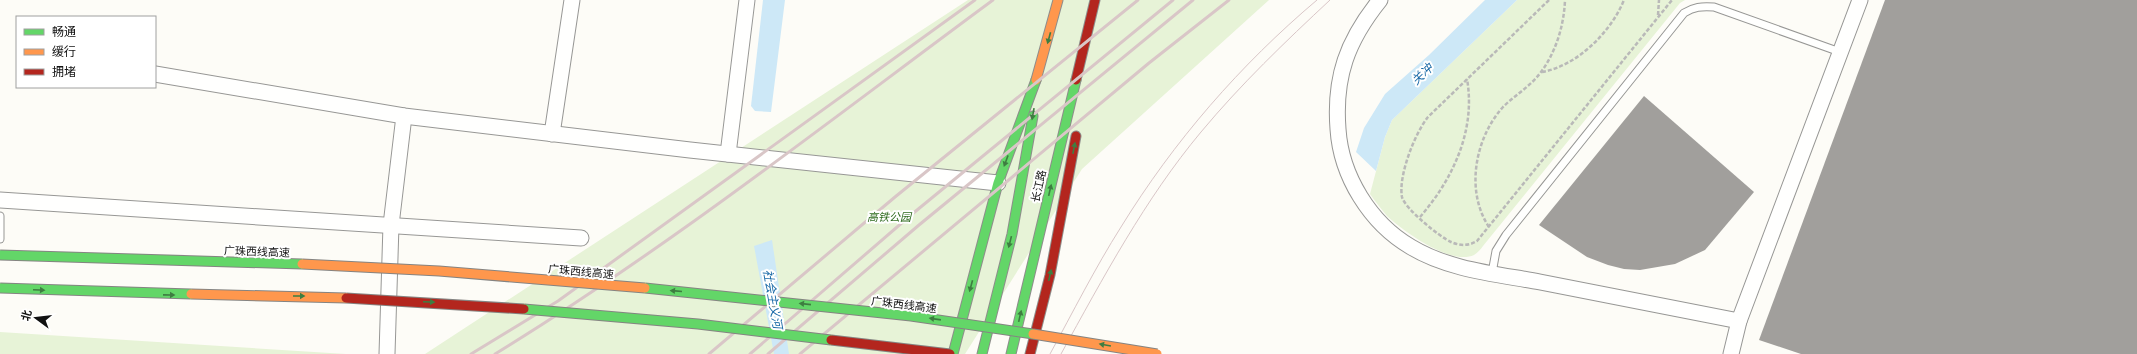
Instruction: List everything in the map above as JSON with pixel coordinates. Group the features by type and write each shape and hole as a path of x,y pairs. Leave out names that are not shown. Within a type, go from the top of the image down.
{"main road":[{"name":"长江路","path":"982,354 1012,234 1042,62 1058,0"},
{"name":"长江路","path":"1011,354 1095,0"},
{"name":"长江路","path":"1080,105 1089,23"},
{"name":"长江路","path":"951,354 998,183 1042,62"},
{"path":"1030,354 1050,275 1077,127"},
{"name":"广珠西线高速","path":"0,255 132,260 267,262 431,271 696,293 911,316 1089,342 1157,354"},
{"path":"0,288 116,293 311,296 449,304 698,324 951,354"}],"street":[{"path":"552,134 572,0"},
{"path":"728,154 747,0"},
{"path":"1380,0 1364,20 1352,41 1339,82 1336,110 1338,137 1344,162 1355,188 1369,210 1388,230 1411,247 1433,258 1457,266 1739,321"},
{"path":"1731,354 1739,321 1860,0"},
{"path":"156,74 404,116 728,154 998,183"},
{"path":"387,354 391,225 404,116"},
{"path":"0,200 581,238"}],"lane":[{"path":"1492,273 1496,251 1506,235 1684,14 1692,8 1702,6 1714,7 1840,52"},
{"path":"0,216 0,239"}],"path":[{"path":"1549,0 1428,116 1416,135 1401,190 1403,199 1407,207 1451,242 1462,245 1471,244 1477,241 1672,0"},
{"path":"1489,227 1482,217 1476,191 1478,160 1482,144 1493,120 1503,108 1542,72 1561,28 1565,0"},
{"path":"1542,72 1552,70 1566,63 1588,47 1615,17 1624,0"},
{"path":"1658,16 1659,0"},
{"path":"1420,217 1442,188 1453,169 1460,150 1469,111 1467,79"}],"green space":[{"name":"高铁公园","path":"968,0 1269,0 1082,169 965,354 425,354"},
{"path":"1517,0 1685,0 1680,3 1480,250 1474,255 1464,257 1453,256 1428,245 1404,230 1387,216 1370,194 1385,137 1392,120"},
{"path":"0,332 346,354 0,354"}],"water":[{"path":"763,0 785,0 771,112 755,111 751,106"},
{"name":"关冲","path":"1485,0 1517,0 1392,120 1385,137 1376,171 1356,152 1364,128 1385,94 1429,55"},
{"name":"社会主义河","path":"772,240 789,354 774,354 754,246"}],"building":[{"path":"1885,0 2137,0 2137,354 1801,354 1759,340"},
{"path":"1644,96 1754,192 1705,250 1675,264 1640,270 1624,269 1587,257 1539,225"}],"tram line":[{"path":"1050,354 1111,243 1141,195 1163,164 1235,78 1261,51 1317,0"},
{"path":"1061,354 1126,240 1161,184 1216,114 1248,80 1330,0"}],"railway":[{"path":"471,354 558,301 975,0"},
{"path":"495,354 623,271 747,183 993,0"},
{"path":"709,354 895,197 1138,0"},
{"path":"750,354 911,215 1173,0"},
{"path":"768,354 919,225 1193,0"},
{"path":"800,354 1149,63 1229,0"}],"traffic: fast":[{"path":"953,354 998,183 1036,80"},
{"path":"1011,354 1076,80"},
{"path":"982,354 1012,234 1033,116"},
{"path":"0,255 302,264"},
{"path":"0,288 191,294"},
{"path":"645,288 911,316 1033,334"},
{"path":"524,309 698,324 831,340"}],"traffic: slow":[{"path":"1036,80 1058,0"},
{"path":"302,264 439,271 645,288"},
{"path":"191,294 346,298"},
{"path":"1033,334 1157,354"}],"traffic: jam":[{"path":"1076,80 1095,0"},
{"path":"1030,354 1050,275 1076,136"},
{"path":"346,298 524,309"},
{"path":"831,340 950,354"}]}
